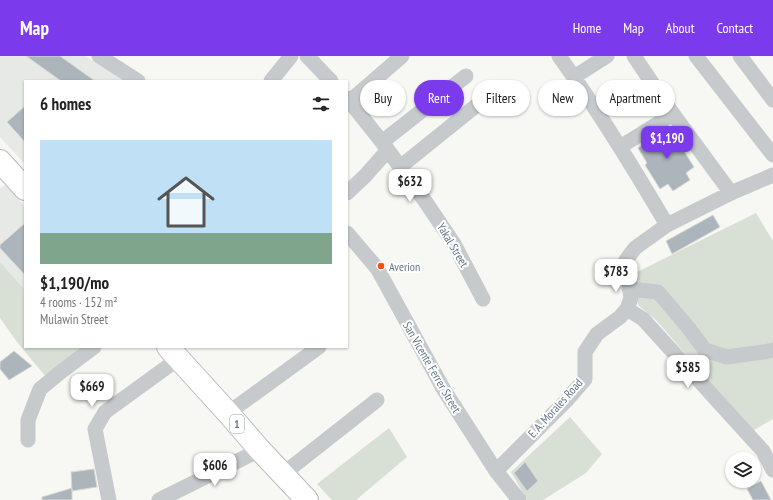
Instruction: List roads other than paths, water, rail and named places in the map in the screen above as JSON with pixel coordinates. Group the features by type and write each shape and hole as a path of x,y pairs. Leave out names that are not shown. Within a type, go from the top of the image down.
{"highway":[{"path":"0,161 24,188"},
{"name":"1","path":"173,353 307,500"}],"street":[{"path":"99,56 136,80"},
{"path":"272,80 291,56"},
{"path":"348,100 402,56"},
{"path":"559,56 620,146 667,225"},
{"path":"574,77 607,56"},
{"path":"634,56 650,80"},
{"path":"696,56 773,155"},
{"path":"740,56 773,100"},
{"path":"314,58 330,80"},
{"path":"348,192 366,176 385,146 466,76"},
{"name":"Yakal Street","path":"348,100 385,146 425,201 454,244 483,299"},
{"path":"400,167 472,109"},
{"path":"620,146 670,116"},
{"path":"674,116 731,193"},
{"path":"772,466 764,451 643,319 627,309 630,298 626,260 634,248 667,225 731,193 773,175"},
{"name":"San Vicente Ferrer Street","path":"348,234 377,268 444,390 496,471 519,500"},
{"path":"629,289 658,292 706,350 726,357 773,350"},
{"name":"E. A. Morales Road","path":"496,471 566,401 585,379 585,352 597,334 620,317 627,309"},
{"path":"28,440 28,420 40,389 93,348"},
{"path":"228,413 318,348"},
{"path":"109,500 95,429 105,412 173,353"},
{"path":"283,474 377,400"},
{"path":"159,500 260,450"}],"place":[{"name":"Averion","path":"381,266"}]}
